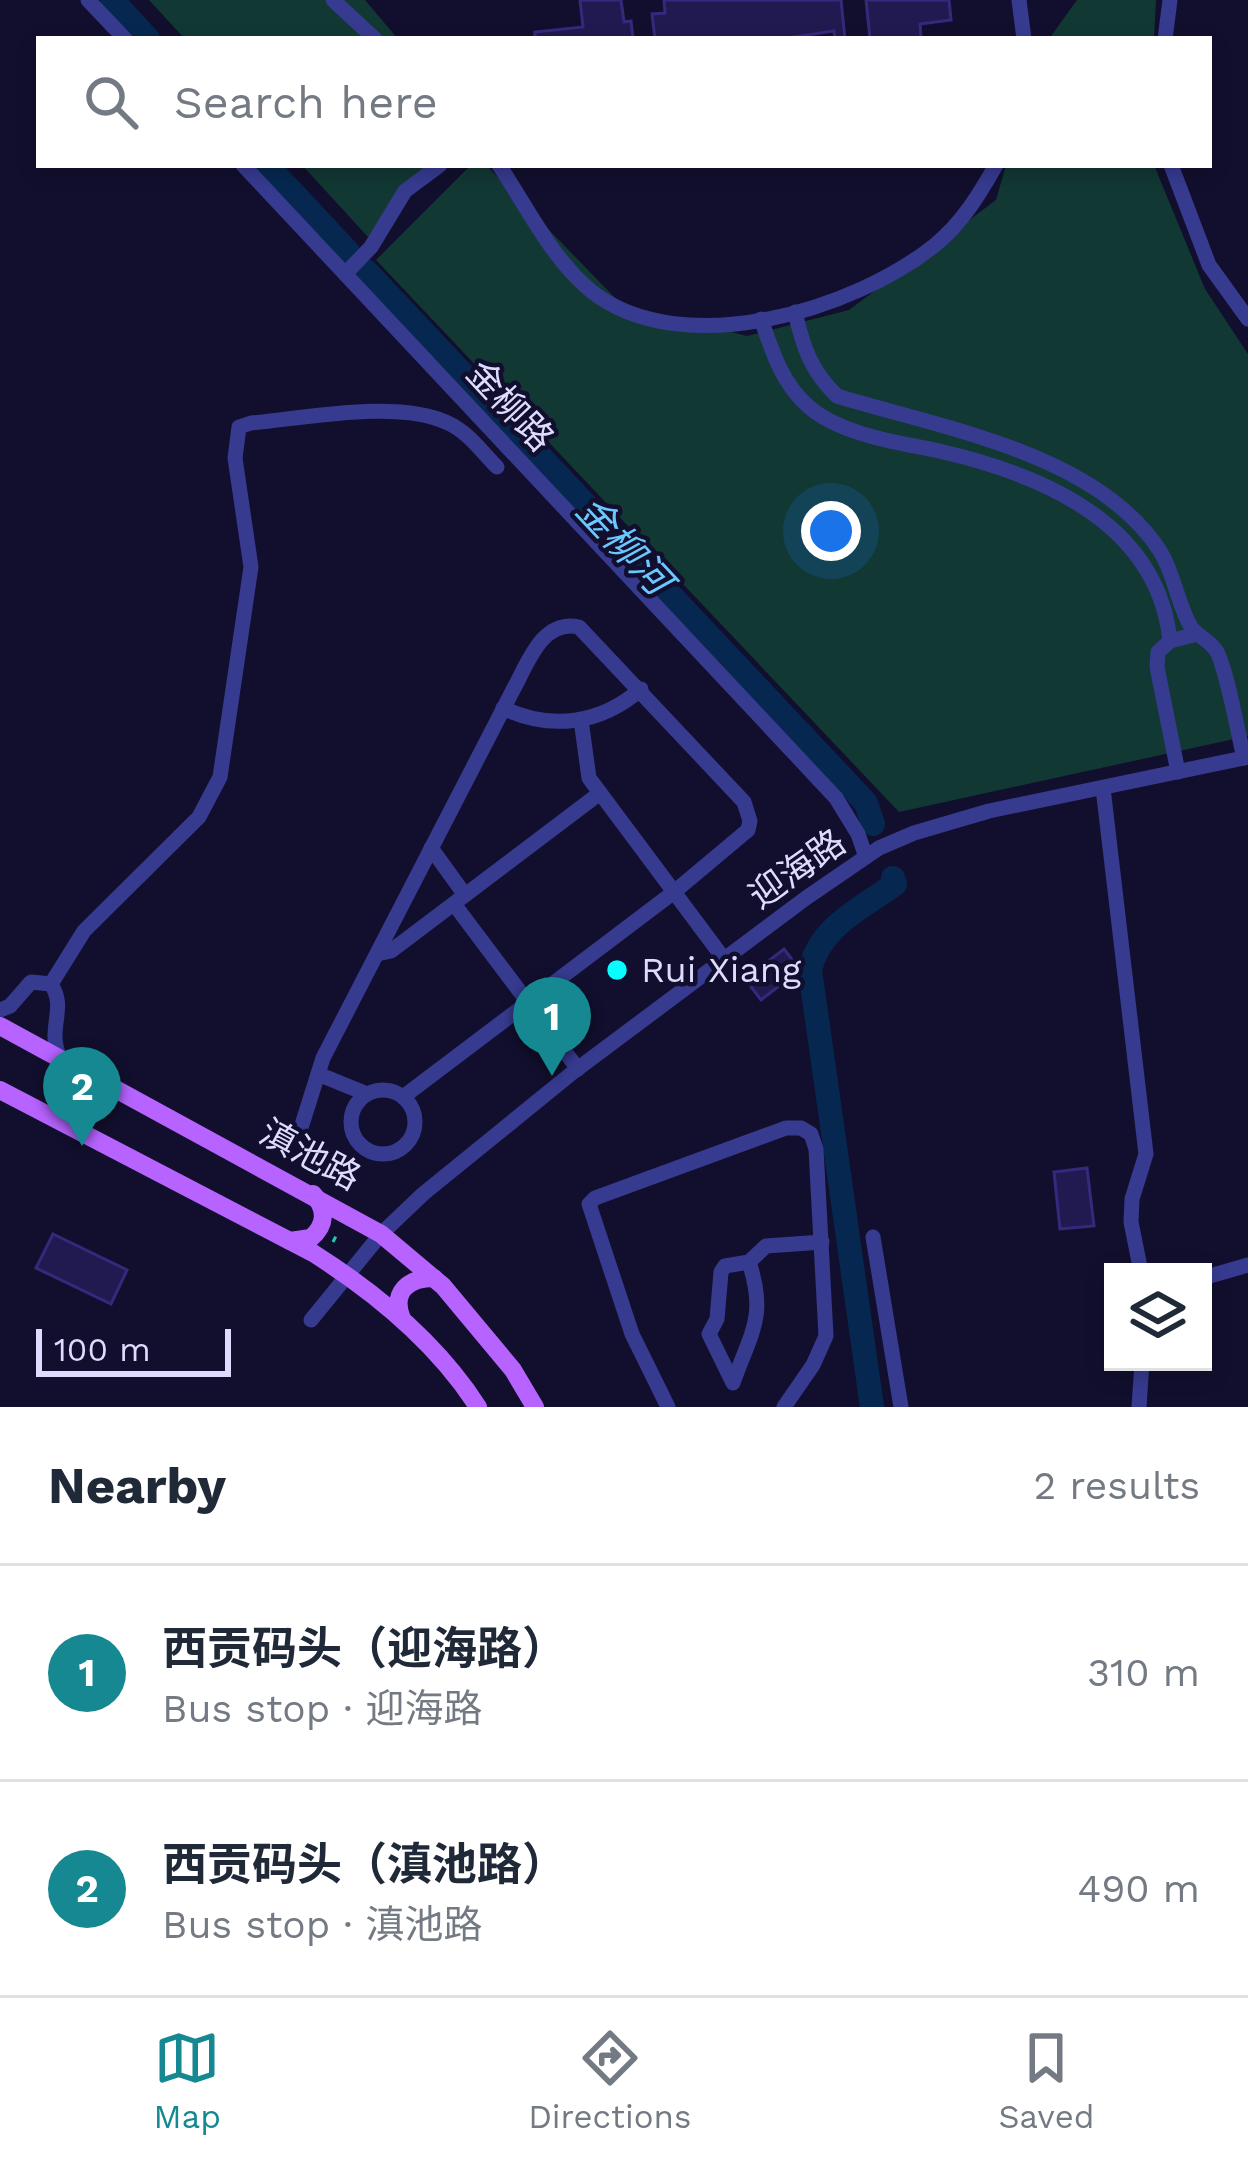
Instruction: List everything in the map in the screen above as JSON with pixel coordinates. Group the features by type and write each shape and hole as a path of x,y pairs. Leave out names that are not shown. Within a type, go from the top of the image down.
{"main road":[{"name":"滇池路","path":"0,1026 381,1234 434,1278 513,1370 535,1407"},
{"path":"0,1090 348,1276 402,1319 478,1407"},
{"path":"290,1241 311,1238 321,1227 322,1206 313,1194"},
{"path":"402,1319 398,1306 405,1286 418,1278 434,1278"}],"street":[{"path":"88,0 122,36"},
{"path":"333,0 373,36"},
{"path":"1019,0 1024,36"},
{"path":"1165,36 1170,0"},
{"name":"金柳路","path":"246,168 836,799 866,856"},
{"path":"345,274 371,248 405,191 436,168"},
{"path":"501,168 559,256 592,292 662,322 706,326 795,312 876,283 938,243 971,208 994,168"},
{"path":"1173,168 1209,265 1248,319"},
{"path":"795,312 802,345 816,376 837,396 1027,454 1099,490 1133,519 1159,550 1197,634 1218,653 1246,758"},
{"path":"761,319 792,390 812,410 870,436 1019,474 1088,508 1119,533 1142,561 1168,619 1170,641"},
{"path":"774,356 782,342 802,345"},
{"path":"51,983 95,918 199,817 220,777 251,566 235,458 239,427 375,413 428,416 462,431 497,467"},
{"path":"300,1131 318,1074 503,708 545,637 566,625 588,633 744,802 749,812 745,835 403,1097"},
{"path":"1178,772 1158,652 1170,641 1197,634"},
{"path":"503,708 541,721 581,721 619,706 640,689"},
{"path":"581,721 589,778 724,959"},
{"name":"迎海路","path":"311,1320 381,1234 423,1194 578,1069 866,856 914,833 970,816 1246,758"},
{"path":"1103,788 1146,1154 1132,1199 1139,1263"},
{"path":"377,954 391,951 600,793"},
{"path":"431,848 526,1000 578,1069"},
{"path":"0,1010 10,1006 31,982 51,983"},
{"path":"51,983 59,1002 52,1038 61,1060"},
{"path":"318,1074 367,1094"},
{"path":"382,1090 403,1097 413,1110 413,1133 398,1150 368,1151 352,1134 352,1111 367,1094 382,1090"},
{"path":"668,1407 632,1334 589,1204 786,1128 801,1128 811,1134 816,1149 826,1336 784,1407"},
{"path":"873,1237 901,1407"},
{"path":"749,1262 759,1293 759,1317 734,1383 709,1334 717,1319 721,1272 725,1266 749,1262 766,1246 822,1242"},
{"path":"1212,1275 1248,1264"},
{"path":"1139,1407 1141,1371"}],"green space":[{"path":"149,0 365,0 395,36 182,36"},
{"path":"1077,0 1156,0 1154,36 1051,36"},
{"path":"305,168 426,168 368,237"},
{"path":"468,168 489,168 621,304 747,336 849,310 996,200 1005,168 1155,168 1205,289 1248,354 1248,736 899,812 376,260"}],"building":[{"path":"580,0 621,0 624,22 631,21 633,36 535,36 535,32 583,27"},
{"path":"664,0 841,0 845,36 835,36 834,31 800,36 655,36 652,14 665,13"},
{"path":"866,0 949,0 951,20 920,24 921,36 870,36"},
{"path":"784,949 800,970 761,1000 745,979"},
{"path":"1087,1168 1094,1226 1060,1229 1054,1172"},
{"path":"53,1234 127,1270 111,1304 36,1268"}],"waterway":[{"name":"金柳河","path":"112,0 145,36"},
{"name":"金柳河","path":"270,168 348,252"},
{"name":"金柳河","path":"366,271 866,803 873,824"},
{"name":"金柳河","path":"872,1407 810,970 832,930 895,884 893,878"}],"place":[{"name":"Rui Xiang","path":"617,970"},
{"name":"西贡码头（迎海路）","path":"552,1076"},
{"name":"西贡码头（滇池路）","path":"82,1146"}]}
